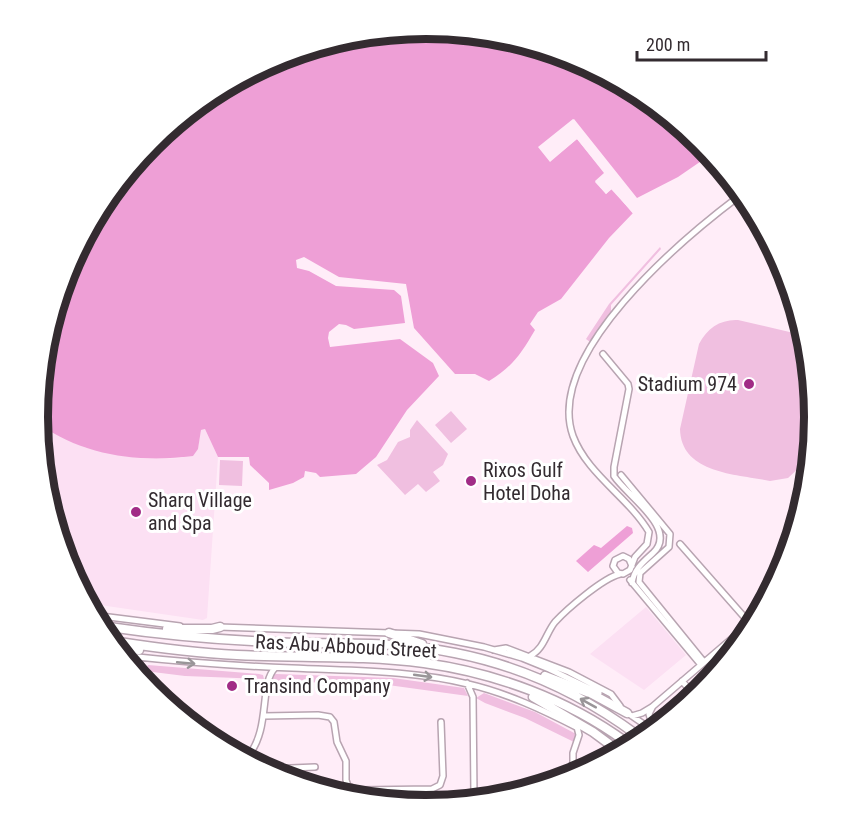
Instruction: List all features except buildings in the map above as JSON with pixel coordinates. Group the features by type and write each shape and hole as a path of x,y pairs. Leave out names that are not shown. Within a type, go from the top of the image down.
{"highway":[{"path":"112,627 212,629 220,627"},
{"name":"Ras Abu Abboud Street","path":"112,627 206,638 387,645 437,650 503,666 559,688 608,715 634,733"},
{"path":"389,633 437,650"},
{"name":"Ras Abu Abboud Street","path":"124,643 236,654 401,661 452,668 504,681 566,706 622,740"},
{"path":"130,650 138,653 163,648"},
{"path":"503,666 541,675 583,690 629,714"},
{"path":"504,681 566,716 612,746"}],"street":[{"path":"627,574 650,536 647,528 579,448 573,435 569,412 571,388 582,364 602,331 644,279 694,231 735,199"},
{"path":"603,354 628,384 629,389 614,477 657,524 662,536 658,548 638,567 627,574 603,582"},
{"path":"621,476 669,531 671,543 640,573 639,579 702,664"},
{"path":"680,544 746,619"},
{"path":"530,656 542,645 556,622 603,582 617,558 640,550"},
{"path":"626,556 632,566"},
{"path":"613,566 615,571 627,574 632,583 702,664"},
{"path":"106,617 149,623 220,627 419,634 494,650 549,669 620,706 645,726"},
{"path":"629,714 642,713 652,707 733,637"},
{"path":"542,645 544,661"},
{"path":"494,650 506,648 544,661 594,684 615,697 620,706"},
{"path":"133,655 138,653 148,658 209,665 411,674 467,683 523,702 612,746"},
{"path":"138,653 142,665"},
{"path":"142,666 148,658"},
{"path":"262,667 269,675"},
{"path":"251,752 258,741 264,716 269,675 275,668"},
{"path":"682,681 689,689"},
{"path":"467,683 473,697 474,792"},
{"path":"473,697 482,687"},
{"path":"650,722 649,714 652,707"},
{"path":"264,716 318,715 330,717 334,722 337,742 346,761 348,786 354,788"},
{"path":"365,790 432,789 440,785 443,777 441,722"},
{"path":"573,765 579,735 577,727"},
{"path":"576,744 589,734"},
{"path":"287,768 315,767"}],"shaded area":[{"path":"426,39 500,46 548,59 616,90 657,117 703,160 678,177 637,198 574,119 539,147 550,161 577,139 605,173 595,182 606,194 611,189 633,213 609,238 561,299 538,312 530,324 535,330 521,353 489,381 475,374 455,374 414,328 406,284 339,277 304,257 296,260 297,268 309,271 336,286 394,290 401,296 405,323 354,329 339,324 329,332 330,347 400,339 433,363 439,376 407,410 376,457 356,474 320,477 316,473 305,471 304,477 293,483 269,490 269,483 250,465 249,457 218,457 205,429 201,430 198,449 193,456 173,458 113,455 56,435 49,430 48,417 56,343 61,319 77,272 99,228 142,168 177,133 196,117 237,90 282,68 329,52 377,42"},
{"path":"660,247 661,249 611,305 611,313 590,342 586,339 609,304"},
{"name":"Stadium 974","path":"732,320 795,333 804,392 804,442 801,466 788,478 770,481 713,469 690,455 683,444 680,429 699,344 706,333 715,326"},
{"path":"451,411 467,429 451,443 435,425"},
{"path":"417,420 448,454 443,465 433,472 440,481 426,492 418,484 405,495 377,465 387,460 398,442 410,437 410,430"},
{"name":"Sharq Village and Spa","path":"205,429 218,457 207,618 203,620 98,605 77,562 61,515 49,430 86,448 135,458 159,459 182,458 198,449 201,430"},
{"path":"220,460 243,461 242,486 219,485"},
{"path":"627,526 632,528 633,533 588,572 576,561 594,545 601,548"},
{"path":"646,607 686,655 644,690 590,654"},
{"path":"148,665 259,674 263,675 264,679 185,676 146,670"},
{"path":"273,675 393,678 464,688 468,696 388,685 274,681"},
{"path":"484,693 535,712 576,734 574,742 525,718 476,698"}],"pier":[{"path":"573,119 638,201 573,123 543,148 550,157 575,137 579,137 607,172 607,175 599,182 606,190 613,187 635,212 635,216 612,189 606,194 595,181 604,173 577,139 550,162 538,147"}],"place":[{"name":"Stadium 974","path":"749,384"},
{"name":"Rixos Gulf Hotel Doha","path":"471,481"},
{"name":"Sharq Village and Spa","path":"136,512"},
{"name":"Transind Company","path":"232,686"}]}
